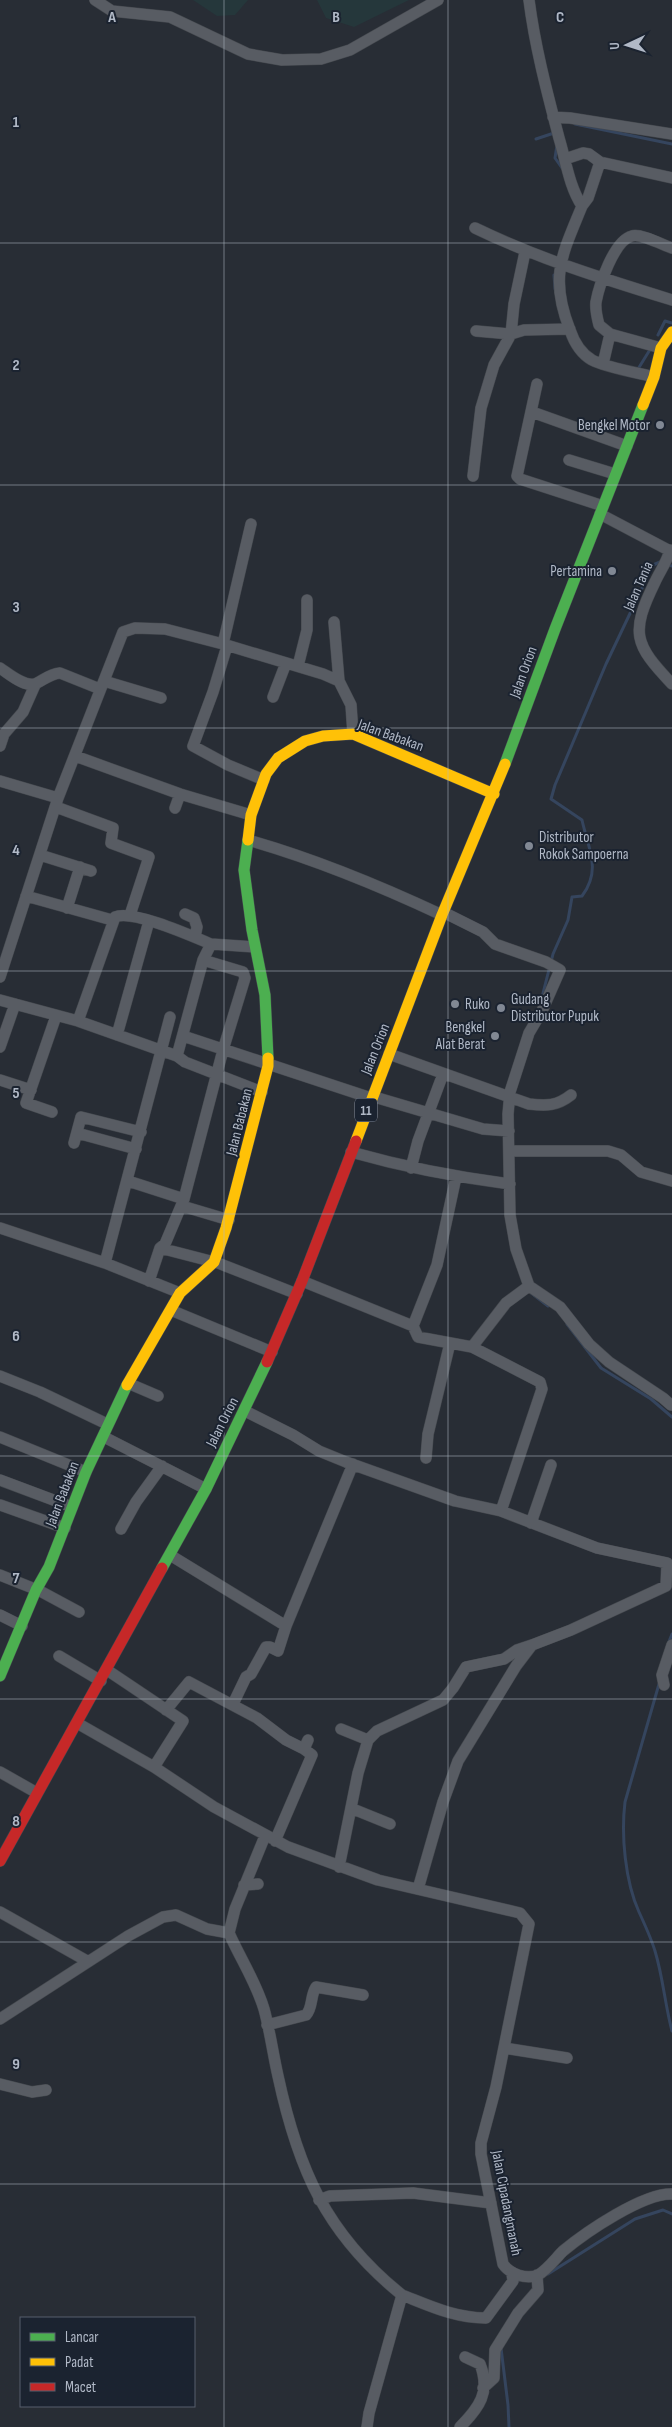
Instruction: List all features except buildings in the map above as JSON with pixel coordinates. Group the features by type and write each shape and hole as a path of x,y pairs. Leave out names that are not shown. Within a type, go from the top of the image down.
{"main road":[{"name":"Jalan Orion","path":"0,1861 206,1489 272,1352 297,1294 442,914 494,794 601,510 654,378 661,348 672,332"},
{"name":"Jalan Babakan","path":"0,1676 36,1590 49,1567 86,1472 105,1438 107,1424 174,1311 180,1293 219,1263 268,1066 265,995 255,947 244,870 251,815 264,780 278,758 298,744 323,736 353,734 494,794"}],"street":[{"path":"95,0 112,12 170,17 248,54 282,60 321,59 350,50 438,0"},
{"path":"529,0 533,30 554,119 574,194 582,206"},
{"path":"554,119 575,118 672,134"},
{"path":"565,160 583,153 589,154 600,162 672,178"},
{"path":"600,162 588,198 582,206 559,265 559,292 563,314 574,341 584,354 602,364 654,378"},
{"path":"475,228 525,252 559,265 672,300"},
{"path":"661,348 610,334 598,325 596,303 604,278 616,251 629,236 636,235 672,248"},
{"path":"473,476 481,408 486,385 494,365 511,334 514,304 525,252"},
{"path":"476,331 511,334 524,330 570,329"},
{"path":"602,364 610,334"},
{"path":"537,384 517,476 520,479 601,510 670,553"},
{"path":"532,412 627,446"},
{"path":"568,460 615,474"},
{"path":"251,524 213,692 194,746 228,765 264,780"},
{"name":"Jalan Tania","path":"670,553 644,607 638,625 638,636 652,663 672,684"},
{"path":"298,666 307,630 307,600"},
{"path":"334,622 339,681 351,705 353,734"},
{"path":"0,977 57,802 121,634 126,630 135,628 165,629 298,666 339,681"},
{"path":"273,697 286,663"},
{"path":"0,668 26,684 35,685"},
{"path":"0,746 4,734 23,712 35,685 54,674 60,673 102,685 161,698"},
{"path":"75,756 180,794 251,815"},
{"path":"0,781 57,802 113,828 111,843 149,857 130,915"},
{"path":"175,808 180,794"},
{"path":"248,840 293,853 367,880 483,932 496,944 560,970 542,1011 529,1033 507,1097 505,1132 510,1151 507,1184 516,1249 527,1288 560,1307 589,1344 609,1362 671,1405"},
{"path":"40,855 86,869 68,908"},
{"path":"26,896 112,920"},
{"path":"185,914 194,918 197,923 194,937"},
{"path":"78,1022 112,920 118,915 130,915 211,944 255,947"},
{"path":"117,1035 149,921"},
{"path":"177,1056 203,960 211,944"},
{"path":"149,1281 160,1248 165,1244 183,1202 245,974 203,960"},
{"path":"0,1000 78,1022 177,1056 217,1075 262,1092"},
{"path":"0,1048 15,1004"},
{"path":"52,1112 26,1103 56,1016"},
{"path":"105,1263 128,1182 170,1017"},
{"path":"183,1036 268,1066 371,1097 429,1114 505,1132"},
{"path":"389,1054 507,1097 546,1106 559,1104 571,1095"},
{"path":"411,1168 418,1141 442,1074"},
{"path":"0,1080 31,1090"},
{"path":"136,1149 75,1138 81,1117 141,1132"},
{"path":"510,1151 608,1151 621,1155 641,1172 672,1181"},
{"path":"351,1152 411,1168 507,1184"},
{"path":"456,1177 437,1265 414,1326 418,1337 472,1347 536,1380 542,1385 501,1511"},
{"path":"128,1182 229,1220"},
{"path":"0,1228 105,1263 180,1293"},
{"path":"160,1248 219,1263 297,1294"},
{"path":"302,1281 414,1326"},
{"path":"472,1347 506,1303 527,1288"},
{"path":"174,1311 272,1352"},
{"path":"426,1458 428,1434 450,1343"},
{"path":"0,1376 40,1392 107,1424"},
{"path":"131,1384 158,1396"},
{"path":"245,1411 293,1435 319,1451 455,1501 501,1511 597,1548 667,1563 669,1588 571,1630 517,1650 504,1659 466,1667 453,1688 442,1700 377,1732 368,1740 358,1773 353,1809 339,1867"},
{"path":"0,1437 86,1472"},
{"path":"105,1438 206,1489"},
{"path":"233,1704 242,1684 251,1674 266,1647 270,1646 278,1651 286,1626 353,1464"},
{"path":"531,1523 551,1465"},
{"path":"121,1529 136,1502 162,1466"},
{"path":"0,1480 72,1507"},
{"path":"0,1505 65,1528"},
{"path":"170,1555 286,1626"},
{"path":"0,1575 36,1590 79,1612"},
{"path":"0,1615 22,1626"},
{"path":"77,1723 154,1767 214,1807 270,1839 339,1867 418,1889 443,1802 458,1761 516,1666 532,1645"},
{"path":"664,1685 662,1675 672,1645"},
{"path":"59,1656 101,1681"},
{"path":"107,1670 182,1721 154,1767"},
{"path":"166,1710 189,1682 233,1704 286,1740 306,1744 312,1755 244,1886 235,1909 229,1933 245,1962 263,2008 278,2078 298,2150 319,2200 345,2239 402,2295 452,2314 468,2318 486,2318 513,2281 512,2274"},
{"path":"341,1729 368,1740"},
{"path":"0,1772 37,1792"},
{"path":"353,1809 390,1824"},
{"path":"244,1886 258,1884"},
{"name":"Jalan Cipadangmanah","path":"418,1889 520,1913 529,1924 481,2154 503,2264 512,2274 522,2276 537,2275"},
{"path":"0,1912 87,1961"},
{"path":"0,2018 87,1961 163,1917 176,1916 207,1928 229,1933"},
{"path":"267,2025 306,2015 316,1987 363,1995"},
{"path":"504,2048 567,2058"},
{"path":"0,2084 32,2092 46,2090"},
{"path":"319,2200 330,2196 413,2193 491,2204"},
{"path":"483,2388 494,2378 495,2350 518,2313 538,2290 537,2275 564,2250 615,2215 654,2196 672,2194"},
{"path":"367,2427 369,2413 402,2295"},
{"path":"460,2427 478,2409 483,2388 480,2364 465,2357"}],"shaded area":[{"path":"193,0 248,0 235,15 217,16"},
{"path":"317,0 409,0 354,27 326,18"}],"waterway":[{"path":"575,124 672,144"},
{"path":"536,139 554,133"},
{"path":"557,145 555,158 562,168"},
{"path":"554,275 555,289"},
{"path":"658,335 665,321 672,323"},
{"path":"638,369 651,348"},
{"path":"541,1001 553,954 568,920 572,897 582,896 588,886 592,868 590,849 582,820 551,799 555,785 606,664 653,565 660,562 672,566"},
{"path":"530,1292 548,1306"},
{"path":"567,1324 601,1368 651,1399 672,1417"},
{"path":"668,1644 672,1634"},
{"path":"659,1684 625,1802 624,1843 630,1886 655,1951 672,2031"},
{"path":"548,2274 635,2219 663,2210 672,2214"},
{"path":"501,2348 509,2427"}],"traffic: fast":[{"path":"505,764 555,629 643,405"},
{"path":"248,840 244,870 252,930 265,995 268,1058"},
{"path":"162,1568 206,1489 267,1362"},
{"path":"0,1676 36,1590 49,1567 86,1472 127,1385"}],"traffic: slow":[{"path":"643,405 654,377 661,348 672,332"},
{"path":"248,840 251,815 266,774 278,758 305,741 323,736 353,734 494,794"},
{"path":"356,1141 442,915 505,764"},
{"path":"127,1385 180,1293 214,1262 226,1228 268,1066 268,1058"}],"traffic: jam":[{"path":"267,1362 302,1281 356,1141"},
{"path":"0,1861 162,1568"}],"place":[{"name":"Bengkel Motor","path":"660,425"},
{"name":"Pertamina","path":"612,571"},
{"name":"Distributor Rokok Sampoerna","path":"529,846"},
{"name":"Ruko","path":"455,1004"},
{"name":"Gudang Distributor Pupuk","path":"501,1008"},
{"name":"Bengkel Alat Berat","path":"495,1036"}]}
